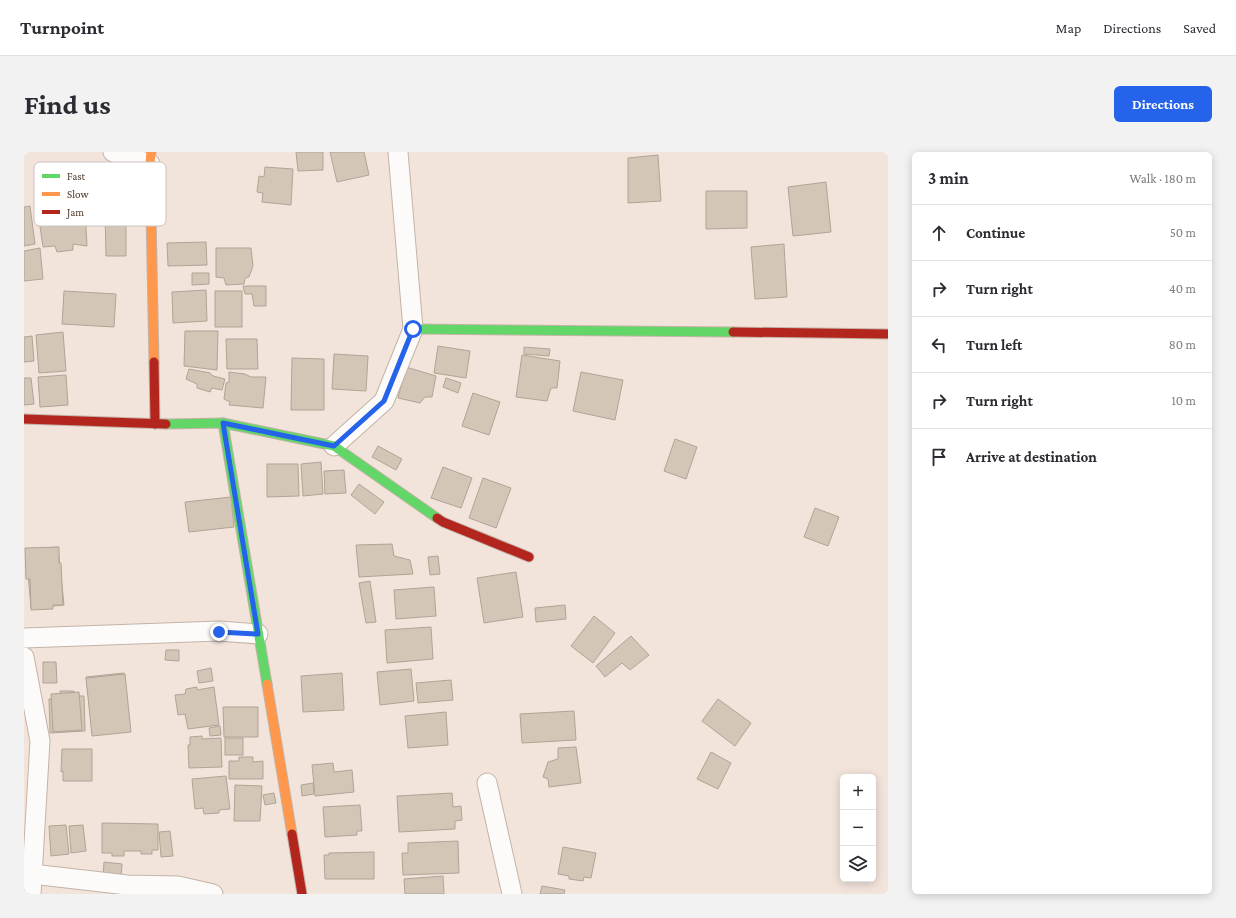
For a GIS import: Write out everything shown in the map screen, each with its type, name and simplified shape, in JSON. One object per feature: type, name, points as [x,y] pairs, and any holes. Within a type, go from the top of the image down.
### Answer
[{"type":"street","points":[[113,152],[150,158]]},
{"type":"street","points":[[334,446],[384,401],[413,329],[398,152]]},
{"type":"street","points":[[151,226],[154,424]]},
{"type":"street","points":[[413,329],[888,334]]},
{"type":"street","points":[[24,419],[154,424],[223,423],[334,446],[443,522],[529,557]]},
{"type":"street","points":[[223,423],[302,894]]},
{"type":"street","points":[[24,638],[219,632],[258,634]]},
{"type":"street","points":[[24,656],[40,741],[31,894]]},
{"type":"street","points":[[488,783],[512,894]]},
{"type":"street","points":[[32,874],[127,885],[178,886],[213,894]]},
{"type":"building","points":[[296,152],[323,152],[323,170],[298,171]]},
{"type":"building","points":[[330,152],[364,152],[369,175],[337,182]]},
{"type":"building","points":[[658,155],[661,201],[628,203],[628,158]]},
{"type":"building","points":[[265,167],[293,169],[291,205],[262,202],[263,193],[257,192],[259,176],[264,177]]},
{"type":"building","points":[[826,182],[831,232],[793,236],[788,187]]},
{"type":"building","points":[[706,191],[747,191],[747,228],[706,229]]},
{"type":"building","points":[[30,206],[35,244],[24,246],[24,207]]},
{"type":"building","points":[[40,226],[86,226],[87,246],[73,244],[73,250],[57,252],[55,246],[43,247]]},
{"type":"building","points":[[105,226],[126,226],[126,256],[106,256]]},
{"type":"building","points":[[206,242],[207,265],[168,266],[167,243]]},
{"type":"building","points":[[784,244],[787,297],[755,299],[751,247]]},
{"type":"building","points":[[40,248],[43,279],[24,281],[24,251]]},
{"type":"building","points":[[216,248],[251,248],[253,266],[249,277],[245,278],[244,284],[226,285],[224,278],[216,277]]},
{"type":"building","points":[[192,273],[209,273],[209,284],[192,285]]},
{"type":"building","points":[[243,286],[266,286],[266,306],[254,306],[252,294],[245,294]]},
{"type":"building","points":[[206,290],[207,321],[173,323],[172,292]]},
{"type":"building","points":[[64,291],[116,294],[114,327],[62,324]]},
{"type":"building","points":[[215,291],[242,291],[242,327],[215,327]]},
{"type":"building","points":[[185,331],[218,331],[217,370],[184,366]]},
{"type":"building","points":[[63,332],[66,371],[39,373],[36,335]]},
{"type":"building","points":[[32,336],[34,361],[24,362],[24,337]]},
{"type":"building","points":[[226,339],[257,339],[258,369],[227,369]]},
{"type":"building","points":[[438,346],[470,351],[466,378],[434,373]]},
{"type":"building","points":[[524,347],[550,349],[549,356],[524,354]]},
{"type":"building","points":[[334,354],[368,356],[366,391],[332,389]]},
{"type":"building","points":[[522,355],[560,361],[557,388],[551,388],[547,401],[516,397]]},
{"type":"building","points":[[292,358],[324,359],[324,410],[291,410]]},
{"type":"building","points":[[406,367],[436,376],[432,397],[425,397],[420,403],[398,398]]},
{"type":"building","points":[[189,369],[210,373],[213,376],[225,379],[222,390],[212,388],[210,392],[197,388],[197,384],[186,379]]},
{"type":"building","points":[[229,372],[245,374],[251,377],[266,377],[263,408],[229,405],[230,402],[224,399],[226,383],[229,382]]},
{"type":"building","points":[[581,372],[623,380],[615,420],[573,411]]},
{"type":"building","points":[[66,375],[68,405],[40,407],[38,377]]},
{"type":"building","points":[[24,378],[31,378],[34,404],[24,405]]},
{"type":"building","points":[[446,378],[461,383],[458,393],[443,387]]},
{"type":"building","points":[[473,393],[500,402],[489,435],[462,426]]},
{"type":"building","points":[[675,439],[697,447],[686,479],[664,471]]},
{"type":"building","points":[[378,446],[402,459],[396,470],[372,457]]},
{"type":"building","points":[[321,462],[323,494],[303,496],[301,464]]},
{"type":"building","points":[[267,464],[298,464],[299,496],[267,497]]},
{"type":"building","points":[[443,467],[472,478],[461,508],[431,498]]},
{"type":"building","points":[[344,470],[346,493],[325,494],[324,471]]},
{"type":"building","points":[[483,478],[511,488],[496,528],[469,518]]},
{"type":"building","points":[[359,484],[384,502],[375,514],[351,495]]},
{"type":"building","points":[[231,497],[234,527],[189,532],[185,502]]},
{"type":"building","points":[[815,508],[839,517],[828,546],[804,537]]},
{"type":"building","points":[[392,544],[394,556],[410,560],[413,574],[359,577],[356,545]]},
{"type":"building","points":[[58,547],[64,605],[31,608],[26,550]]},
{"type":"building","points":[[59,547],[63,605],[53,605],[53,609],[31,610],[30,579],[26,579],[25,548]]},
{"type":"building","points":[[438,556],[440,574],[430,575],[428,557]]},
{"type":"building","points":[[516,572],[523,617],[484,623],[477,578]]},
{"type":"building","points":[[370,581],[376,622],[366,623],[359,583]]},
{"type":"building","points":[[434,587],[436,616],[396,619],[394,590]]},
{"type":"building","points":[[565,605],[566,619],[536,622],[535,608]]},
{"type":"building","points":[[594,616],[615,633],[593,663],[571,646]]},
{"type":"building","points":[[431,627],[433,659],[387,663],[385,630]]},
{"type":"building","points":[[631,636],[649,655],[630,670],[622,663],[605,677],[596,666]]},
{"type":"building","points":[[166,650],[179,650],[179,661],[165,660]]},
{"type":"building","points":[[43,662],[56,662],[57,683],[43,683]]},
{"type":"building","points":[[211,668],[213,681],[199,683],[197,671]]},
{"type":"building","points":[[411,669],[414,701],[380,705],[377,672]]},
{"type":"building","points":[[124,673],[130,729],[93,734],[86,677]]},
{"type":"building","points":[[342,673],[344,710],[303,712],[301,676]]},
{"type":"building","points":[[125,674],[131,732],[92,736],[86,678]]},
{"type":"building","points":[[451,680],[453,700],[418,703],[416,683]]},
{"type":"building","points":[[197,687],[197,690],[214,687],[219,725],[188,729],[185,714],[178,715],[175,695],[185,694],[186,689]]},
{"type":"building","points":[[60,691],[74,691],[74,696],[84,696],[85,731],[50,733],[49,699],[61,698]]},
{"type":"building","points":[[79,692],[82,730],[53,732],[51,694]]},
{"type":"building","points":[[718,699],[751,723],[735,746],[702,721]]},
{"type":"building","points":[[223,707],[258,707],[258,737],[224,737]]},
{"type":"building","points":[[574,711],[576,740],[522,743],[520,714]]},
{"type":"building","points":[[446,712],[448,745],[408,748],[405,716]]},
{"type":"building","points":[[220,726],[221,735],[210,736],[209,728]]},
{"type":"building","points":[[202,736],[202,739],[221,738],[222,767],[189,768],[188,745],[190,745],[190,737]]},
{"type":"building","points":[[225,738],[243,738],[243,755],[225,755]]},
{"type":"building","points":[[576,747],[581,783],[549,787],[548,779],[543,777],[548,762],[558,759],[558,748]]},
{"type":"building","points":[[62,749],[92,749],[92,781],[63,781],[63,771],[61,772]]},
{"type":"building","points":[[711,752],[731,763],[718,789],[697,779]]},
{"type":"building","points":[[239,757],[253,757],[253,762],[263,761],[263,779],[229,779],[229,761],[239,761]]},
{"type":"building","points":[[333,763],[334,772],[352,770],[354,792],[315,796],[312,765]]},
{"type":"building","points":[[226,776],[230,809],[219,810],[219,813],[204,814],[203,808],[195,809],[192,779]]},
{"type":"building","points":[[313,783],[314,794],[302,796],[301,785]]},
{"type":"building","points":[[235,785],[262,786],[260,821],[234,821]]},
{"type":"building","points":[[274,793],[276,803],[265,805],[263,795]]},
{"type":"building","points":[[452,793],[453,807],[461,806],[462,820],[455,821],[455,829],[399,832],[397,796]]},
{"type":"building","points":[[360,805],[362,831],[357,831],[357,835],[325,837],[323,807]]},
{"type":"building","points":[[102,823],[158,824],[158,850],[152,850],[152,854],[141,854],[141,851],[124,851],[124,856],[112,856],[112,853],[102,853]]},
{"type":"building","points":[[66,825],[69,854],[51,856],[49,826]]},
{"type":"building","points":[[83,825],[86,851],[71,853],[69,826]]},
{"type":"building","points":[[170,831],[173,856],[161,857],[159,832]]},
{"type":"building","points":[[458,841],[459,873],[403,875],[402,853],[408,853],[408,843]]},
{"type":"building","points":[[563,847],[596,853],[591,878],[584,877],[583,881],[569,879],[569,876],[558,874]]},
{"type":"building","points":[[374,852],[374,879],[325,879],[324,855],[329,855],[329,853]]},
{"type":"building","points":[[104,862],[122,864],[121,879],[103,877]]},
{"type":"building","points":[[443,876],[444,894],[405,894],[404,879]]},
{"type":"building","points":[[542,886],[565,890],[564,894],[540,894]]},
{"type":"traffic: fast","points":[[413,329],[733,332]]},
{"type":"traffic: fast","points":[[166,424],[223,423],[334,446],[437,518]]},
{"type":"traffic: fast","points":[[223,423],[267,684]]},
{"type":"traffic: slow","points":[[150,162],[151,152]]},
{"type":"traffic: slow","points":[[151,226],[154,362]]},
{"type":"traffic: slow","points":[[267,684],[292,834]]},
{"type":"traffic: jam","points":[[733,332],[888,334]]},
{"type":"traffic: jam","points":[[154,362],[155,424]]},
{"type":"traffic: jam","points":[[24,419],[166,424]]},
{"type":"traffic: jam","points":[[437,518],[443,522],[529,557]]},
{"type":"traffic: jam","points":[[292,834],[302,894]]},
{"type":"route","points":[[219,632],[258,634],[223,423],[334,446],[384,401],[413,329]]}]
